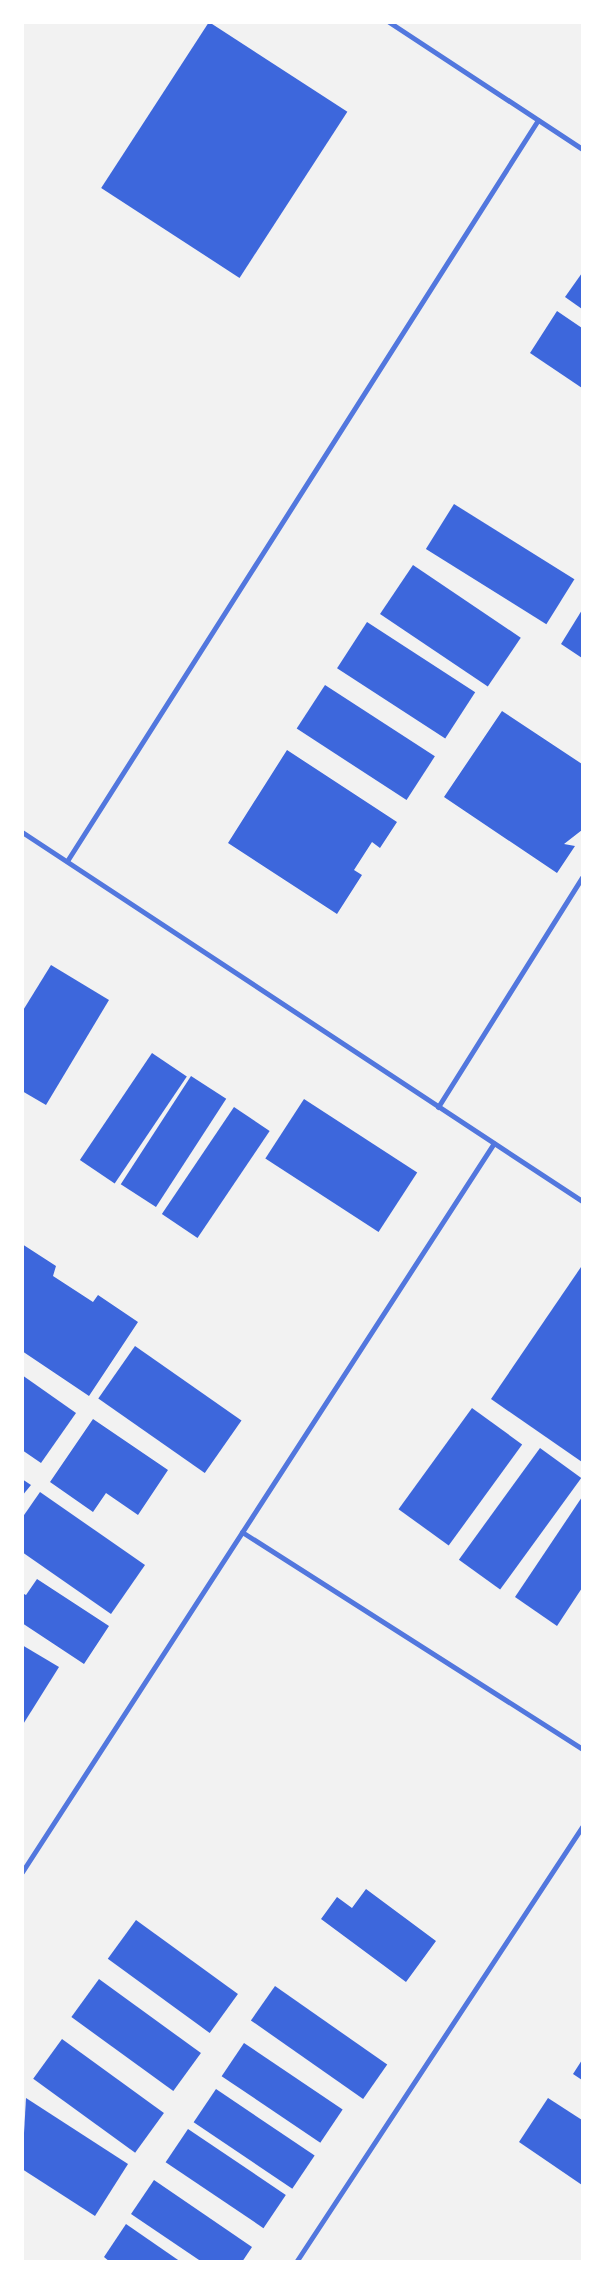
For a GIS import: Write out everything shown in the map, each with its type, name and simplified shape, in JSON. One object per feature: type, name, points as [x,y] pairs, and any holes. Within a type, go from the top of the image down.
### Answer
[{"type":"street","points":[[389,22],[582,149]]},
{"type":"street","points":[[67,861],[538,120]]},
{"type":"street","points":[[22,832],[582,1201]]},
{"type":"street","points":[[438,1107],[582,877]]},
{"type":"street","points":[[22,1872],[494,1143]]},
{"type":"street","points":[[242,1532],[582,1749]]},
{"type":"street","points":[[296,2262],[582,1827]]},
{"type":"building","points":[[209,22],[347,112],[240,278],[101,188]]},
{"type":"building","points":[[582,273],[582,309],[565,297]]},
{"type":"building","points":[[557,311],[582,328],[582,388],[530,353]]},
{"type":"building","points":[[454,504],[574,579],[546,624],[426,549]]},
{"type":"building","points":[[413,565],[521,638],[488,687],[380,614]]},
{"type":"building","points":[[582,610],[582,658],[561,644]]},
{"type":"building","points":[[367,622],[475,692],[445,738],[337,668]]},
{"type":"building","points":[[325,685],[435,756],[407,800],[297,729]]},
{"type":"building","points":[[502,711],[582,764],[582,830],[564,844],[575,846],[557,873],[444,797]]},
{"type":"building","points":[[287,750],[397,822],[380,848],[372,842],[354,870],[362,875],[337,914],[228,843]]},
{"type":"building","points":[[51,965],[109,1000],[46,1105],[22,1091],[22,1012]]},
{"type":"building","points":[[152,1053],[187,1076],[115,1183],[80,1160]]},
{"type":"building","points":[[191,1076],[226,1099],[156,1207],[121,1184]]},
{"type":"building","points":[[304,1099],[417,1173],[379,1232],[265,1159]]},
{"type":"building","points":[[234,1107],[270,1131],[198,1238],[162,1214]]},
{"type":"building","points":[[22,1244],[56,1266],[53,1276],[93,1302],[98,1295],[138,1322],[89,1396],[22,1351]]},
{"type":"building","points":[[582,1268],[582,1462],[491,1399]]},
{"type":"building","points":[[135,1346],[241,1421],[205,1473],[98,1398]]},
{"type":"building","points":[[22,1375],[76,1413],[41,1463],[22,1450]]},
{"type":"building","points":[[472,1408],[522,1444],[449,1546],[399,1509]]},
{"type":"building","points":[[93,1419],[168,1470],[138,1515],[106,1493],[93,1512],[50,1482]]},
{"type":"building","points":[[540,1448],[581,1478],[500,1590],[459,1560]]},
{"type":"building","points":[[22,1479],[31,1485],[22,1496]]},
{"type":"building","points":[[40,1492],[145,1565],[111,1614],[22,1552],[22,1518]]},
{"type":"building","points":[[582,1497],[582,1588],[557,1626],[515,1597]]},
{"type":"building","points":[[37,1579],[109,1626],[84,1664],[22,1623],[22,1593],[26,1595]]},
{"type":"building","points":[[22,1645],[59,1667],[22,1726]]},
{"type":"building","points":[[366,1889],[436,1941],[406,1982],[321,1919],[337,1897],[352,1908]]},
{"type":"building","points":[[136,1920],[238,1994],[210,2033],[108,1959]]},
{"type":"building","points":[[99,1979],[201,2053],[173,2091],[71,2017]]},
{"type":"building","points":[[275,1986],[387,2065],[363,2099],[251,2020]]},
{"type":"building","points":[[62,2039],[164,2113],[135,2153],[33,2079]]},
{"type":"building","points":[[244,2043],[343,2110],[320,2143],[222,2076]]},
{"type":"building","points":[[582,2060],[582,2080],[573,2074]]},
{"type":"building","points":[[216,2089],[315,2156],[292,2189],[194,2122]]},
{"type":"building","points":[[26,2098],[128,2164],[95,2216],[22,2169]]},
{"type":"building","points":[[548,2098],[582,2120],[582,2185],[519,2142]]},
{"type":"building","points":[[188,2129],[286,2195],[263,2228],[166,2162]]},
{"type":"building","points":[[154,2180],[252,2247],[242,2262],[202,2262],[131,2214]]},
{"type":"building","points":[[126,2224],[181,2262],[110,2262],[104,2257]]}]
